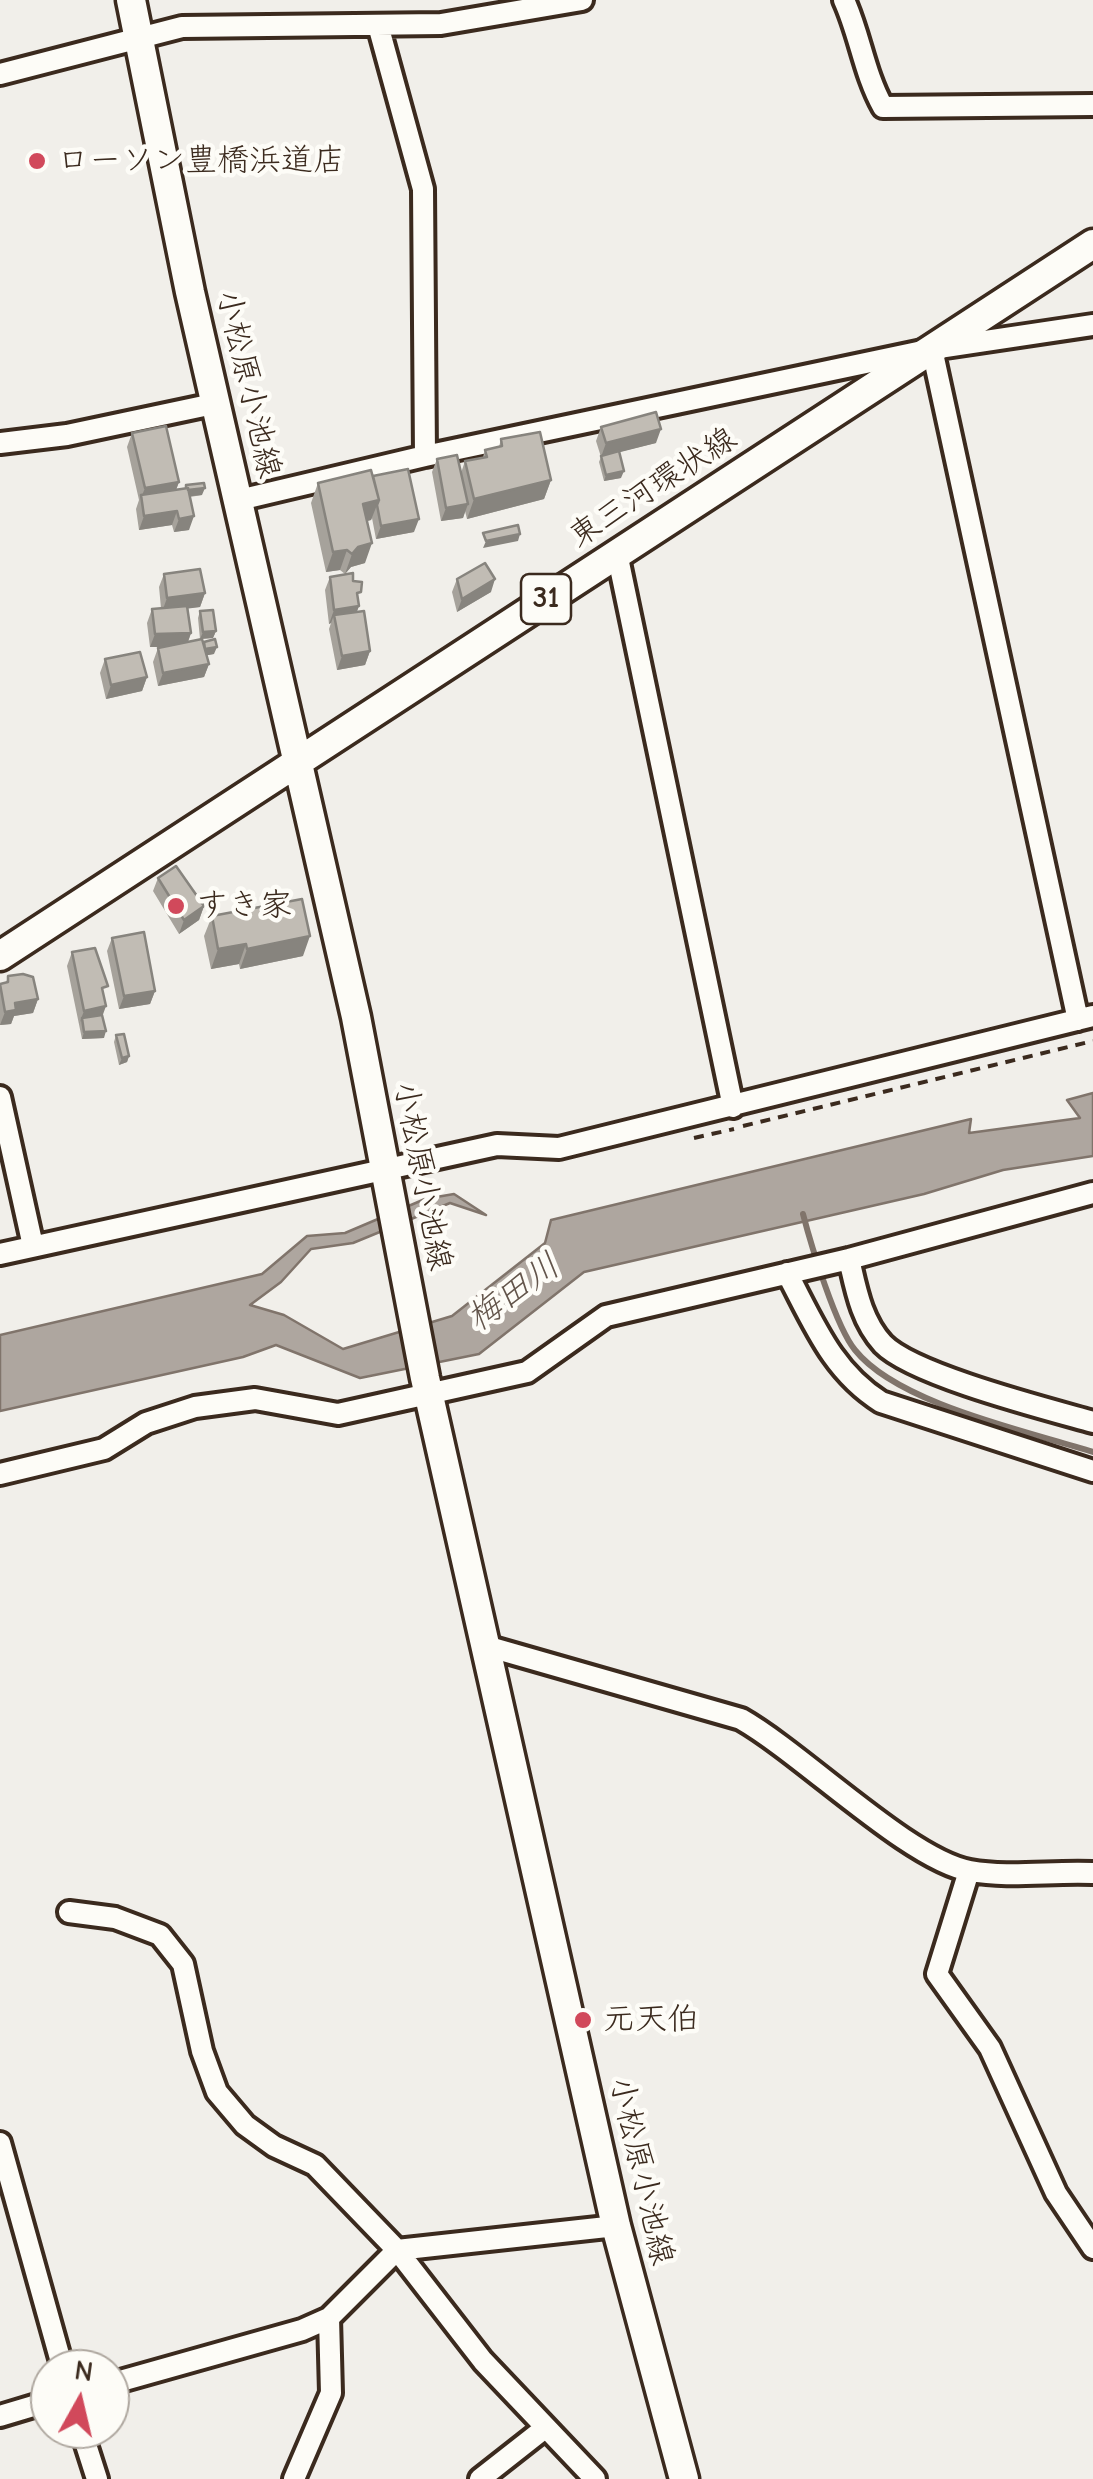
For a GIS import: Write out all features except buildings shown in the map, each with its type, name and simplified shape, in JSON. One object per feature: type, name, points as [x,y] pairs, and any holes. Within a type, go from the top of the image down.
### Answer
[{"type":"main road","name":"小松原小池線","points":[[131,0],[356,1017],[427,1386],[616,2226],[684,2479]]},
{"type":"main road","name":"東三河環状線","points":[[0,956],[1093,244]]},
{"type":"street","points":[[0,74],[182,27],[378,26],[468,20],[582,0]]},
{"type":"street","points":[[844,0],[862,46],[868,80],[882,106],[1093,105]]},
{"type":"street","points":[[378,26],[423,188],[425,456]]},
{"type":"street","points":[[239,500],[425,456],[932,349],[1093,325]]},
{"type":"street","points":[[0,1254],[387,1181],[497,1145],[559,1148],[1086,1018],[932,349]]},
{"type":"street","points":[[0,443],[68,435],[218,404]]},
{"type":"street","points":[[617,553],[733,1107]]},
{"type":"street","points":[[0,1097],[33,1246]]},
{"type":"street","points":[[0,1474],[104,1449],[146,1423],[195,1407],[255,1399],[338,1414],[427,1386],[528,1372],[606,1316],[831,1263],[1093,1193]]},
{"type":"street","points":[[831,1263],[885,1346],[918,1364],[1093,1422]]},
{"type":"street","points":[[787,1274],[835,1364],[852,1383],[881,1402],[1093,1471]]},
{"type":"street","points":[[486,1646],[741,1719],[779,1740],[922,1852],[969,1871],[1093,1873]]},
{"type":"street","points":[[969,1871],[937,1974],[990,2048],[1056,2193],[1093,2248]]},
{"type":"street","points":[[69,1912],[115,1918],[160,1935],[183,1964],[202,2051],[216,2092],[245,2125],[274,2146],[315,2165],[398,2250],[483,2361],[596,2479]]},
{"type":"street","points":[[0,2143],[58,2349]]},
{"type":"street","points":[[130,2378],[302,2330],[329,2318],[398,2250],[616,2226]]},
{"type":"street","points":[[294,2479],[331,2393],[329,2318]]},
{"type":"street","points":[[0,2416],[30,2407]]},
{"type":"street","points":[[480,2479],[545,2428]]},
{"type":"street","points":[[87,2449],[97,2479]]},
{"type":"water","name":"梅田川","points":[[1093,1093],[1093,1156],[1003,1170],[924,1194],[584,1272],[479,1354],[360,1378],[276,1345],[243,1357],[0,1411],[0,1335],[262,1274],[307,1236],[345,1233],[425,1199],[454,1194],[486,1215],[450,1203],[353,1243],[311,1249],[281,1282],[250,1305],[284,1315],[343,1349],[452,1316],[545,1243],[551,1220],[971,1119],[969,1133],[1080,1118],[1067,1100]]},
{"type":"waterway","points":[[803,1214],[840,1323],[855,1350],[875,1369],[901,1386],[965,1413],[1093,1452]]},
{"type":"place","name":"ローソン豊橋浜道店","points":[[37,161]]},
{"type":"place","name":"すき家","points":[[176,906]]},
{"type":"place","name":"元天伯","points":[[583,2020]]}]
